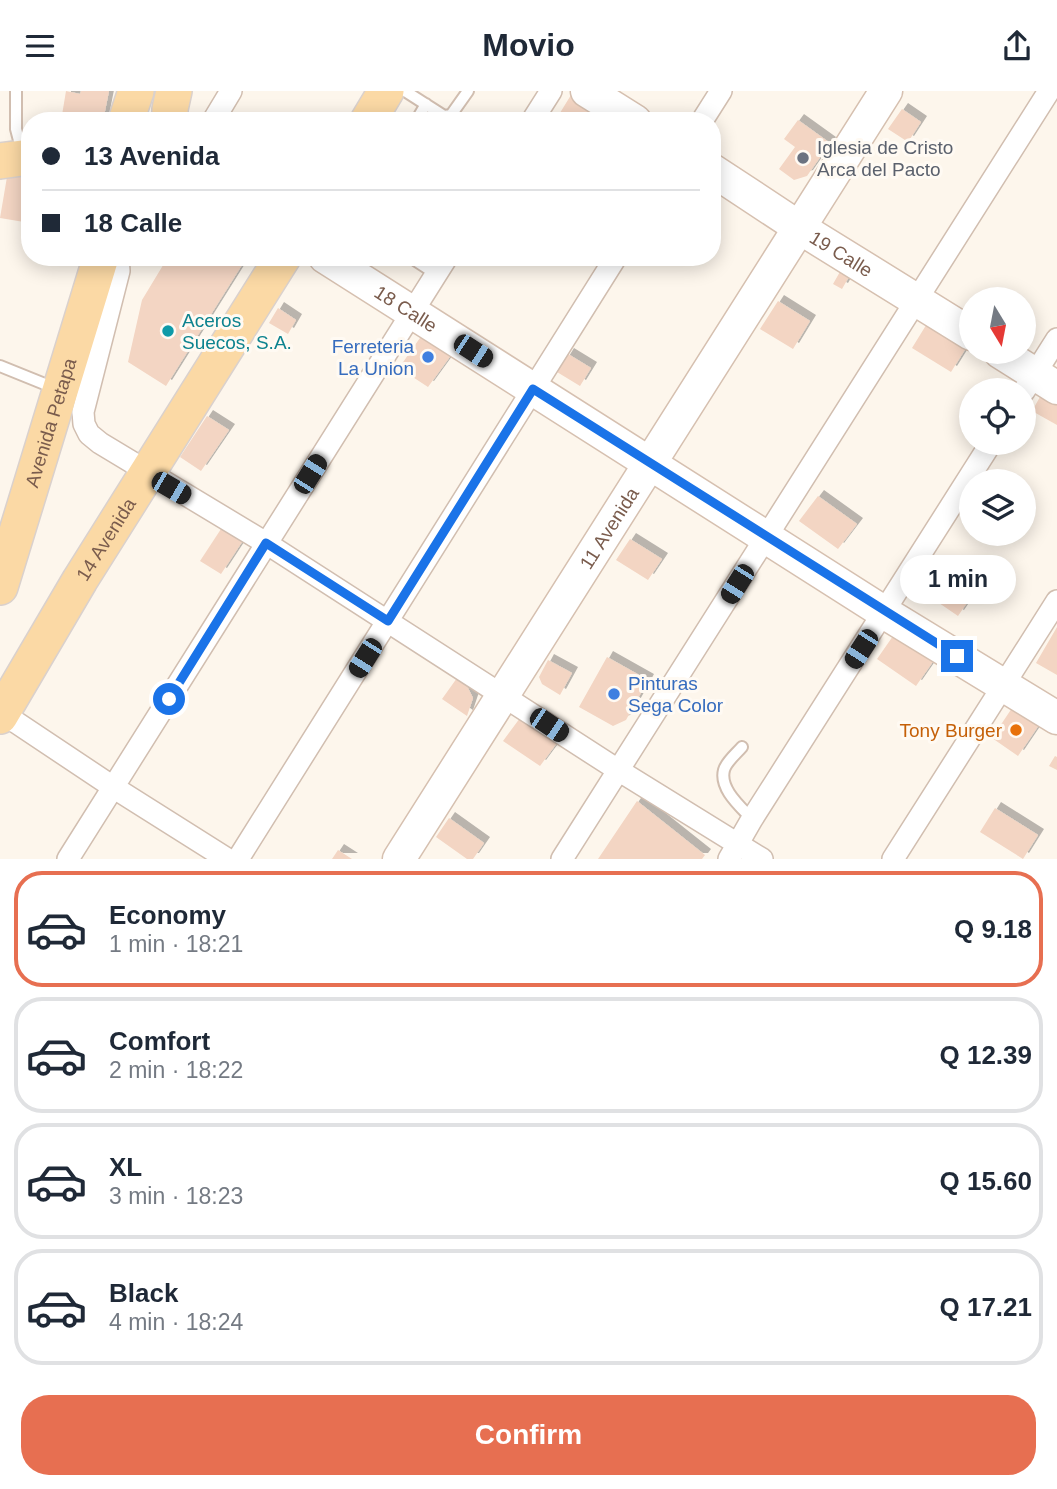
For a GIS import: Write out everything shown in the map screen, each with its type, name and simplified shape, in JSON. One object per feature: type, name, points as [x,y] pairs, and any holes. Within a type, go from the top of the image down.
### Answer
[{"type":"main road","points":[[129,112],[135,91]]},
{"type":"main road","points":[[146,112],[152,91]]},
{"type":"main road","points":[[170,112],[174,91]]},
{"type":"main road","points":[[373,112],[386,91]]},
{"type":"main road","name":"Avenida Petapa","points":[[0,587],[71,401],[99,266]]},
{"type":"main road","name":"14 Avenida","points":[[1,715],[80,580],[276,266]]},
{"type":"street","points":[[218,112],[231,91]]},
{"type":"street","points":[[538,112],[551,91]]},
{"type":"street","points":[[587,91],[621,112]]},
{"type":"street","points":[[707,112],[720,91]]},
{"type":"street","name":"11 Avenida","points":[[399,859],[886,91]]},
{"type":"street","points":[[562,859],[1049,91]]},
{"type":"street","name":"19 Calle","points":[[721,176],[959,326]]},
{"type":"street","name":"Avenida Petapa","points":[[71,401],[119,266]]},
{"type":"street","name":"18 Calle","points":[[345,266],[356,271],[412,312],[885,613],[1057,718]]},
{"type":"street","points":[[68,859],[441,266]]},
{"type":"street","points":[[238,859],[610,266]]},
{"type":"street","points":[[1015,364],[1039,384],[1057,339]]},
{"type":"street","points":[[71,401],[89,434],[100,443],[147,474],[266,543],[504,695],[618,770],[734,852],[762,859]]},
{"type":"street","points":[[734,852],[752,819],[984,455]]},
{"type":"street","points":[[893,859],[1057,601]]},
{"type":"street","points":[[1,715],[227,859]]},
{"type":"lane","points":[[16,91],[17,161]]},
{"type":"lane","points":[[405,91],[439,112]]},
{"type":"lane","points":[[453,112],[468,91]]},
{"type":"lane","points":[[421,112],[426,104]]},
{"type":"lane","points":[[0,366],[71,401]]},
{"type":"lane","points":[[742,747],[724,768],[723,781],[733,798],[752,819]]},
{"type":"building","points":[[66,91],[80,94],[81,91],[109,91],[105,112],[62,112]]},
{"type":"building","points":[[571,95],[596,112],[561,112]]},
{"type":"building","points":[[902,109],[921,122],[908,142],[888,129]]},
{"type":"building","name":"Iglesia de Cristo Arca del Pacto","points":[[798,120],[830,143],[807,176],[794,180],[779,169],[795,147],[784,139]]},
{"type":"building","points":[[8,171],[21,173],[21,222],[0,218]]},
{"type":"building","points":[[845,263],[854,268],[842,289],[833,284]]},
{"type":"building","name":"Aceros Suecos, S.A.","points":[[163,266],[241,266],[166,386],[128,362],[142,300]]},
{"type":"building","points":[[778,301],[810,321],[793,349],[760,329]]},
{"type":"building","points":[[278,308],[296,320],[288,334],[269,323]]},
{"type":"building","points":[[928,322],[959,335],[959,359],[951,372],[912,348]]},
{"type":"building","name":"Ferreteria La Union","points":[[422,335],[457,347],[428,387],[399,368]]},
{"type":"building","points":[[568,354],[591,368],[580,386],[557,372]]},
{"type":"building","points":[[1057,393],[1057,425],[1036,413],[1036,404],[1040,397]]},
{"type":"building","points":[[207,416],[229,430],[201,471],[180,457]]},
{"type":"building","points":[[818,496],[857,524],[838,549],[799,521]]},
{"type":"building","points":[[221,529],[242,542],[221,574],[200,561]]},
{"type":"building","points":[[630,539],[662,559],[648,580],[616,560]]},
{"type":"building","points":[[941,568],[975,591],[958,616],[923,592]]},
{"type":"building","points":[[900,626],[939,653],[916,686],[877,659]]},
{"type":"building","points":[[1057,627],[1057,675],[1036,663]]},
{"type":"building","name":"Pinturas Sega Color","points":[[607,657],[648,680],[626,720],[613,726],[579,707]]},
{"type":"building","points":[[548,660],[572,673],[560,695],[542,684],[539,677]]},
{"type":"building","points":[[457,678],[466,684],[473,698],[467,716],[442,699]]},
{"type":"building","name":"Tony Burger","points":[[1014,705],[1041,722],[1018,756],[992,738]]},
{"type":"building","points":[[520,718],[557,743],[540,766],[503,741]]},
{"type":"building","points":[[1055,756],[1057,757],[1057,770],[1049,766]]},
{"type":"building","points":[[637,801],[705,855],[702,859],[598,859]]},
{"type":"building","points":[[995,808],[1038,835],[1023,859],[980,832]]},
{"type":"building","points":[[449,818],[484,843],[473,859],[467,859],[436,837]]},
{"type":"building","points":[[338,850],[352,859],[332,859]]},
{"type":"place","name":"Iglesia de Cristo Arca del Pacto","points":[[803,158]]},
{"type":"place","name":"Aceros Suecos, S.A.","points":[[168,331]]},
{"type":"place","name":"Ferreteria La Union","points":[[428,357]]},
{"type":"place","name":"Pinturas Sega Color","points":[[614,694]]},
{"type":"place","name":"Tony Burger","points":[[1016,730]]},
{"type":"route","points":[[169,699],[266,543],[388,621],[533,389],[957,656]]}]
